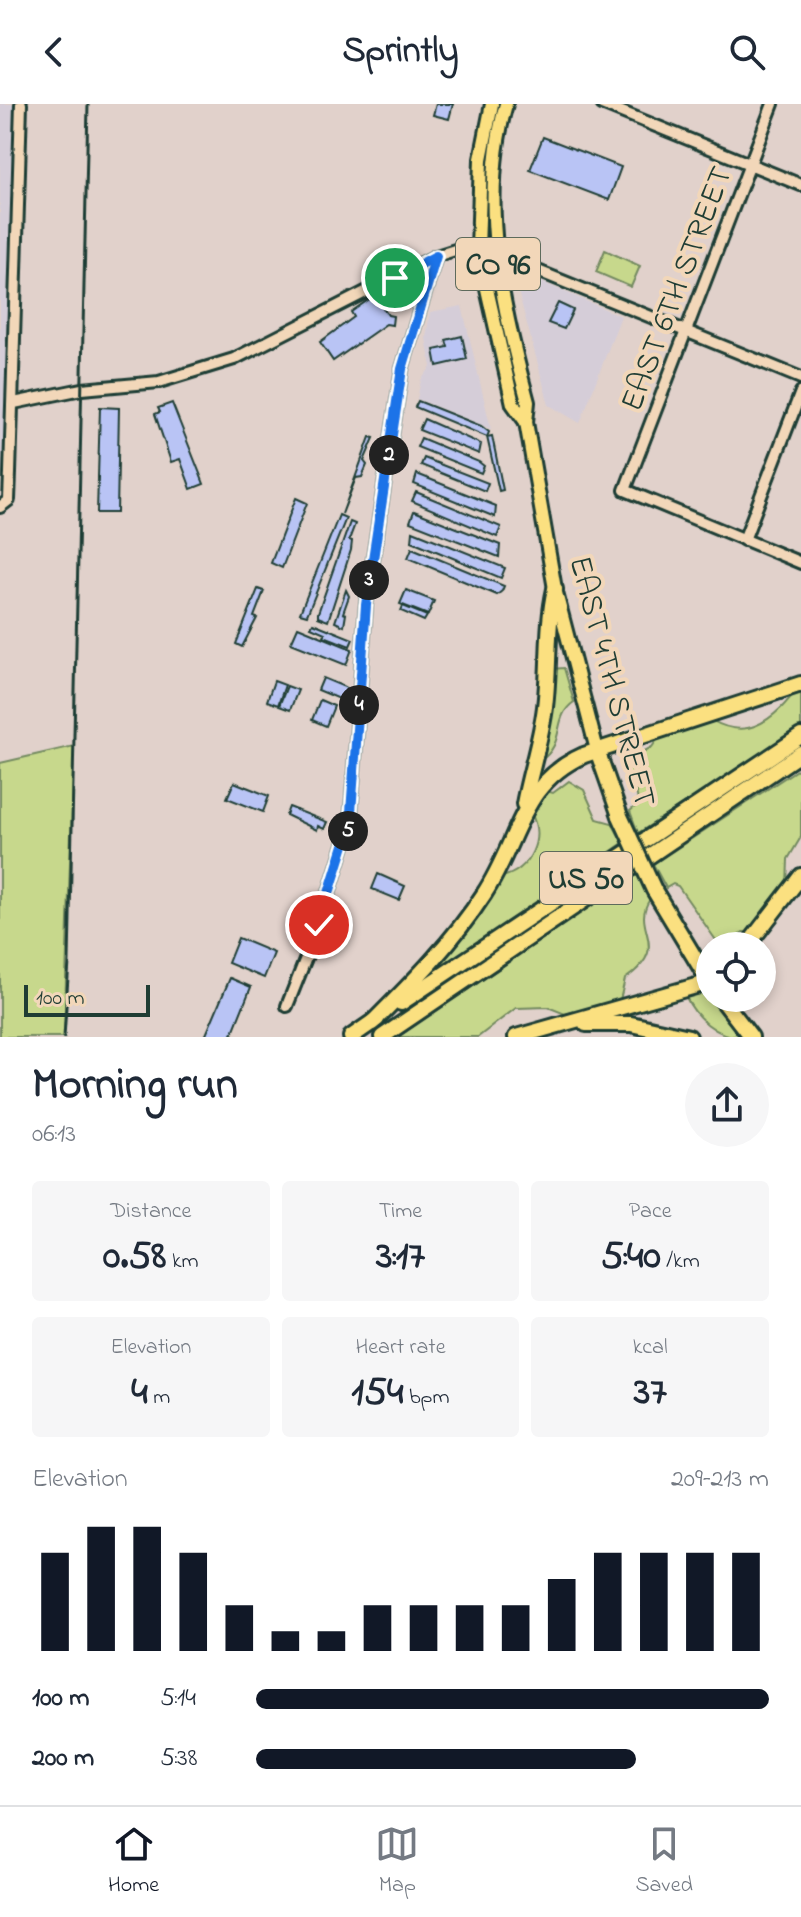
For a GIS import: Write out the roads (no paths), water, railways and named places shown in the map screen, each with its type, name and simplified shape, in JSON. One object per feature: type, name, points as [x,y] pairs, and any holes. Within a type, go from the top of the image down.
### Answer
[{"type":"highway","name":"CO 96","points":[[372,1023],[417,978],[468,917],[501,866],[522,817],[543,724],[549,665],[548,624],[555,589]]},
{"type":"highway","points":[[522,817],[540,784],[554,771],[597,750],[801,684]]},
{"type":"highway","name":"US 50","points":[[351,1037],[801,736]]},
{"type":"highway","name":"EAST 4TH STREET","points":[[597,750],[620,816],[654,890],[696,960]]},
{"type":"highway","name":"US 50","points":[[382,1037],[801,753]]},
{"type":"highway","points":[[758,932],[801,876]]},
{"type":"highway","points":[[516,1037],[696,987]]},
{"type":"highway","points":[[732,1012],[751,1037]]},
{"type":"highway","points":[[554,1026],[631,1024],[689,1037]]},
{"type":"main road","name":"EAST 4TH STREET","points":[[492,104],[481,159],[478,249],[513,404],[526,422]]},
{"type":"main road","name":"EAST 4TH STREET","points":[[506,104],[496,149],[493,187],[496,254],[528,402],[526,422],[555,589],[597,750]]},
{"type":"street","points":[[4,503],[14,403],[21,104]]},
{"type":"street","points":[[602,104],[801,185]]},
{"type":"street","name":"EAST 6TH STREET","points":[[744,540],[625,490],[773,104]]},
{"type":"street","points":[[14,403],[82,389],[159,382],[234,359],[436,256],[458,249],[478,249],[496,254],[801,378]]},
{"type":"street","points":[[287,1006],[319,925],[350,826],[370,573],[402,369],[436,256]]},
{"type":"street","points":[[801,392],[744,540],[801,563]]},
{"type":"railway","points":[[64,1037],[69,962],[88,104]]}]
